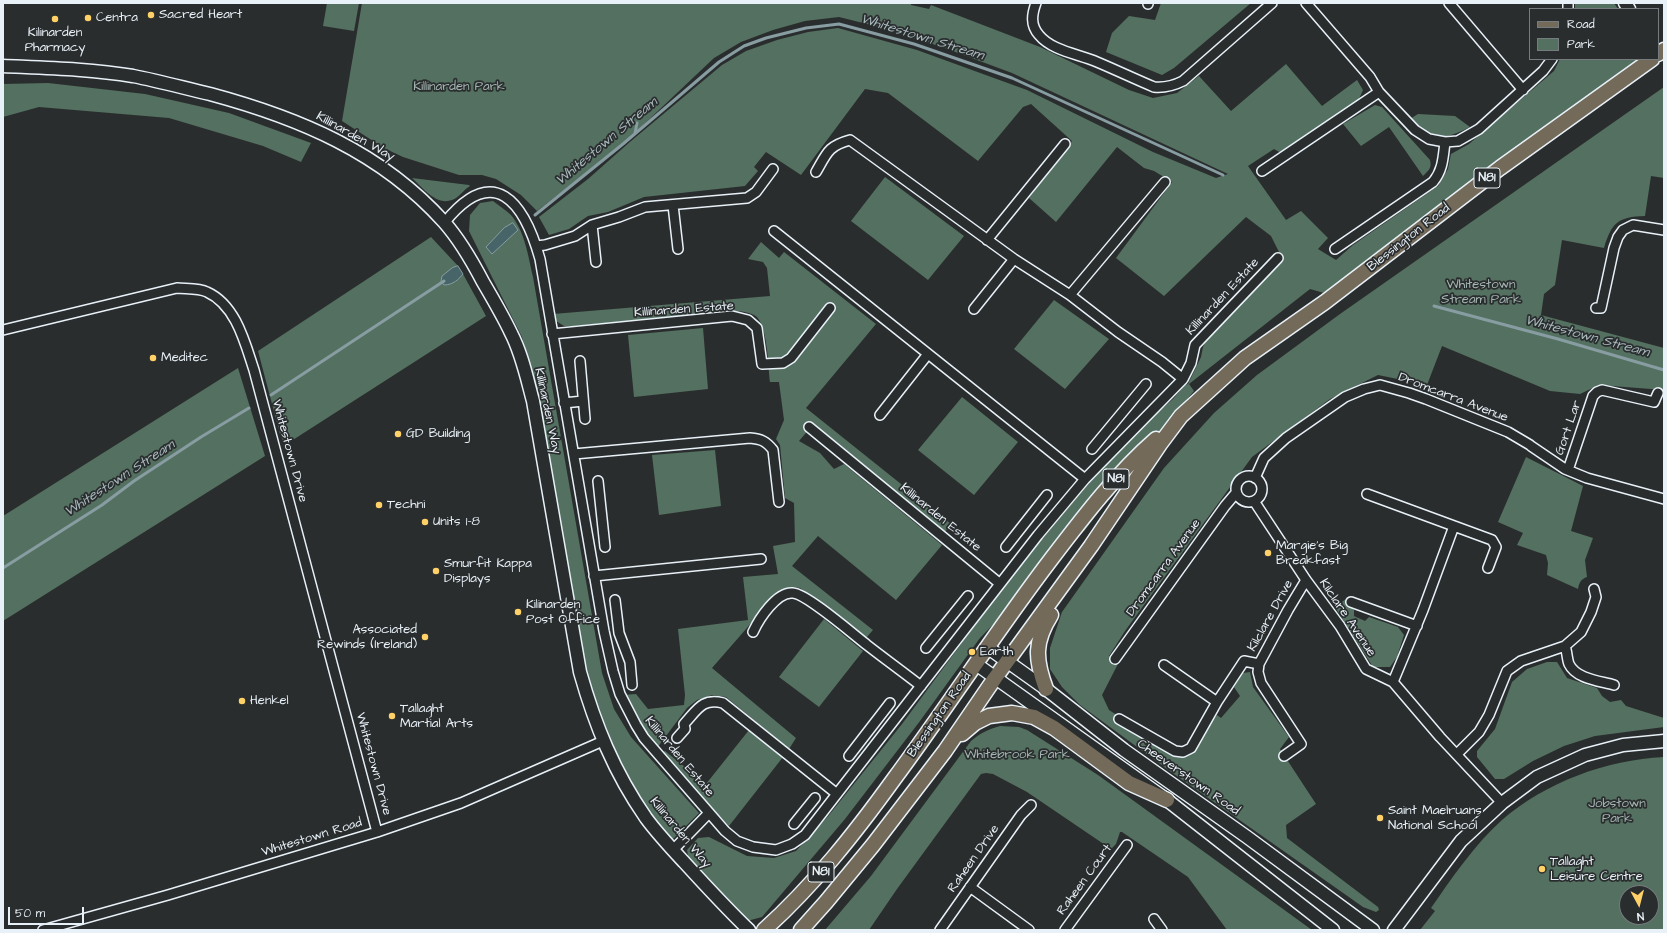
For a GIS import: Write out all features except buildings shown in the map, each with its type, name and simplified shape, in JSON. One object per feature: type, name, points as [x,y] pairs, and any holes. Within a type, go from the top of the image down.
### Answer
[{"type":"main road","name":"Blessington Road","points":[[764,930],[808,887],[859,828],[925,738],[1026,592],[1092,508],[1135,459],[1245,358],[1325,302],[1500,168],[1648,60]]},
{"type":"main road","name":"Blessington Road","points":[[801,930],[873,845],[950,743],[1091,546],[1174,424]]},
{"type":"main road","points":[[1046,689],[1040,669],[1038,652],[1042,630],[1072,582],[1091,546]]},
{"type":"main road","points":[[950,743],[975,723],[989,716],[1012,713],[1034,717],[1054,728],[1129,783],[1167,800]]},
{"type":"street","points":[[1036,3],[1032,23],[1040,37],[1052,45],[1096,61],[1154,87],[1164,88],[1174,86],[1183,80],[1272,3]]},
{"type":"street","points":[[1306,3],[1363,69],[1379,92],[1415,130],[1422,136],[1429,139],[1445,142],[1458,141],[1479,129],[1543,71],[1551,60]]},
{"type":"street","points":[[1449,3],[1523,90]]},
{"type":"street","name":"Killinarden Way","points":[[3,66],[73,70],[133,76],[253,106],[317,130],[380,165],[407,186],[445,222],[463,246],[497,306],[512,334],[524,367],[534,401],[580,672],[591,711],[603,741],[628,789],[647,819],[673,850],[749,930]]},
{"type":"street","points":[[1262,171],[1379,92]]},
{"type":"street","points":[[816,172],[827,153],[837,144],[850,140],[987,240],[1070,295],[1183,379]]},
{"type":"street","points":[[1335,249],[1433,182],[1439,174],[1442,166],[1445,142]]},
{"type":"street","points":[[987,240],[1065,144]]},
{"type":"street","points":[[536,246],[545,245],[575,236],[592,225],[645,207],[747,198],[756,192],[773,169]]},
{"type":"street","points":[[1070,295],[1165,182]]},
{"type":"street","name":"Killinarden Estate","points":[[445,222],[465,200],[474,196],[493,192],[502,194],[512,201],[530,231],[540,259],[594,576],[608,650],[620,694],[644,738],[709,813],[725,831],[737,841],[753,847],[776,850],[792,844],[805,835],[879,741],[999,583],[1085,480],[1125,424],[1146,384]]},
{"type":"street","points":[[673,204],[678,249]]},
{"type":"street","points":[[592,225],[596,262]]},
{"type":"street","points":[[1596,308],[1601,308],[1614,248],[1622,230],[1633,225],[1664,230]]},
{"type":"street","points":[[774,231],[1085,480]]},
{"type":"street","name":"Killinarden Estate","points":[[1092,449],[1183,379],[1191,363],[1195,345],[1278,258]]},
{"type":"street","points":[[974,309],[1014,259]]},
{"type":"street","name":"Whitestown Drive","points":[[3,330],[177,288],[206,291],[220,299],[227,308],[242,334],[254,370],[377,832]]},
{"type":"street","name":"Killinarden Estate","points":[[552,334],[732,316],[748,320],[757,328],[762,364],[783,363],[791,358],[830,308]]},
{"type":"street","points":[[880,415],[928,354]]},
{"type":"street","points":[[580,361],[585,420]]},
{"type":"street","name":"Dromcarra Avenue","points":[[1255,478],[1264,458],[1286,438],[1345,397],[1364,389],[1380,385],[1409,392],[1508,432],[1531,445],[1568,470],[1587,478],[1664,498]]},
{"type":"street","name":"Gort Lar","points":[[1568,470],[1593,396],[1597,392],[1602,390],[1654,402],[1658,393]]},
{"type":"street","points":[[564,403],[583,401]]},
{"type":"street","name":"Killinarden Estate","points":[[809,427],[999,583]]},
{"type":"street","points":[[574,454],[750,438],[762,439],[768,443],[773,450],[779,502]]},
{"type":"street","points":[[1247,476],[1255,478],[1260,484],[1261,492],[1257,498],[1250,502],[1242,500],[1236,493],[1239,480],[1247,476]]},
{"type":"street","points":[[598,481],[605,547]]},
{"type":"street","name":"Dromcarra Avenue","points":[[1115,659],[1224,506],[1236,493]]},
{"type":"street","points":[[1367,494],[1492,540],[1496,547],[1488,568]]},
{"type":"street","points":[[1006,547],[1046,495]]},
{"type":"street","name":"Kilclare Avenue","points":[[1254,500],[1306,580],[1340,626],[1366,669],[1393,682],[1440,737],[1502,803]]},
{"type":"street","points":[[585,524],[602,522]]},
{"type":"street","points":[[1025,523],[1038,535]]},
{"type":"street","points":[[1393,682],[1417,626],[1454,526]]},
{"type":"street","points":[[594,576],[761,559]]},
{"type":"street","name":"Kilclare Drive","points":[[1284,756],[1301,744],[1260,683],[1258,672],[1259,664],[1306,580]]},
{"type":"street","points":[[1457,754],[1479,732],[1507,671],[1521,661],[1565,646],[1581,632],[1592,612],[1596,596],[1594,589]]},
{"type":"street","points":[[753,632],[758,622],[779,597],[792,592],[801,596],[828,614],[921,686]]},
{"type":"street","points":[[926,648],[968,596]]},
{"type":"street","points":[[615,600],[619,633],[630,662],[632,685]]},
{"type":"street","points":[[1351,602],[1417,626]]},
{"type":"street","points":[[943,627],[957,638]]},
{"type":"street","points":[[608,650],[624,646]]},
{"type":"street","points":[[1565,646],[1570,665],[1576,672],[1614,685]]},
{"type":"street","name":"Cheeverstown Road","points":[[987,647],[1046,689],[1124,750],[1247,837],[1373,930]]},
{"type":"street","name":"Kilclare Drive","points":[[1119,719],[1175,751],[1183,752],[1191,748],[1217,702],[1244,661],[1259,664]]},
{"type":"street","points":[[976,664],[1167,800],[1333,930]]},
{"type":"street","points":[[1164,665],[1217,702]]},
{"type":"street","name":"Killinarden Estate","points":[[677,738],[685,728],[684,724],[704,703],[714,701],[724,703],[838,794]]},
{"type":"street","points":[[849,756],[890,703]]},
{"type":"street","points":[[868,732],[879,741]]},
{"type":"street","name":"Whitestown Road","points":[[43,930],[168,895],[377,832],[460,803],[603,741]]},
{"type":"street","points":[[1394,930],[1461,841],[1502,803],[1537,777],[1586,755],[1623,745],[1664,741]]},
{"type":"street","points":[[812,826],[797,820],[815,798]]},
{"type":"street","name":"Raheen Drive","points":[[940,930],[1021,816],[1031,805]]},
{"type":"street","name":"Killinarden Estate","points":[[673,850],[709,813]]},
{"type":"street","name":"Raheen Court","points":[[1065,930],[1127,845]]},
{"type":"street","points":[[970,888],[1029,930]]},
{"type":"street","points":[[1154,919],[1162,930]]},
{"type":"green space","points":[[327,3],[359,3],[354,31],[323,26]]},
{"type":"green space","name":"Killinarden Park","points":[[362,3],[911,3],[911,5],[929,9],[931,5],[1040,47],[1129,90],[1153,98],[1177,93],[1199,76],[1231,111],[1286,64],[1322,106],[1357,80],[1363,90],[1359,99],[1281,153],[1274,149],[1248,166],[1286,220],[1301,211],[1328,238],[1318,249],[1336,260],[1353,245],[1438,186],[1448,169],[1451,154],[1469,144],[1554,71],[1560,60],[1638,60],[1324,293],[1310,289],[1189,384],[1194,391],[1156,436],[1085,530],[980,638],[920,721],[845,819],[762,917],[747,921],[689,860],[687,850],[698,838],[709,837],[747,856],[774,858],[796,851],[829,815],[902,724],[1012,575],[1089,483],[1149,420],[1173,399],[1185,385],[1188,384],[1201,357],[1203,347],[1208,337],[1283,260],[1271,236],[1246,217],[1164,296],[1116,258],[1172,182],[1154,171],[1144,168],[1117,147],[1056,222],[1029,198],[1072,141],[1031,104],[1023,107],[978,161],[888,93],[865,89],[801,175],[766,152],[754,167],[758,171],[745,186],[644,197],[608,212],[588,216],[569,229],[549,235],[539,217],[588,179],[722,65],[746,51],[777,40],[808,32],[838,28],[917,50],[1027,90],[1153,152],[1216,178],[1228,174],[1012,73],[942,47],[875,26],[839,17],[805,21],[773,30],[741,42],[714,58],[623,144],[537,211],[521,195],[496,179],[482,175],[459,175],[403,157],[384,148],[342,121]]},
{"type":"green space","points":[[1161,3],[1251,3],[1174,68],[1162,75],[1106,52],[1112,33],[1129,16],[1155,20]]},
{"type":"green space","points":[[1575,3],[1614,3],[1617,8],[1575,8]]},
{"type":"green space","points":[[48,83],[145,94],[229,113],[311,143],[301,162],[263,146],[169,118],[39,107],[3,117],[3,84]]},
{"type":"green space","name":"Whitestown Stream Park","points":[[1664,87],[1664,178],[1651,176],[1645,216],[1628,218],[1617,223],[1610,232],[1604,248],[1562,240],[1555,285],[1544,294],[1541,315],[1664,348],[1664,390],[1599,385],[1580,394],[1550,391],[1442,346],[1427,385],[1378,375],[1330,399],[1252,457],[1125,631],[1109,656],[1120,660],[1102,695],[1109,710],[1184,758],[1217,715],[1221,718],[1240,696],[1234,687],[1243,673],[1250,672],[1253,687],[1289,737],[1280,749],[1316,804],[1286,825],[1287,838],[1378,907],[1379,910],[1376,912],[1363,907],[1167,769],[1080,705],[1062,687],[1050,669],[1050,648],[1062,612],[1164,468],[1214,413],[1257,375],[1340,314]]},
{"type":"green space","points":[[1375,105],[1382,107],[1430,160],[1430,169],[1423,176],[1389,127],[1361,146],[1343,124]]},
{"type":"green space","points":[[1418,114],[1455,116],[1470,127],[1448,136],[1442,137],[1431,135],[1421,129],[1410,119]]},
{"type":"green space","points":[[885,177],[964,236],[928,280],[851,221]]},
{"type":"green space","points":[[412,178],[470,186],[459,196],[452,200],[446,201],[430,195]]},
{"type":"green space","points":[[493,201],[509,213],[516,222],[523,236],[528,252],[602,673],[614,709],[631,737],[699,813],[672,840],[651,815],[631,783],[606,735],[586,686],[539,399],[522,337],[469,231],[470,215],[480,203]]},
{"type":"green space","points":[[431,237],[458,266],[452,268],[461,275],[463,274],[486,316],[285,445],[280,434],[258,351]]},
{"type":"green space","points":[[761,242],[779,258],[784,252],[876,324],[806,408],[951,524],[944,533],[811,427],[799,441],[820,453],[834,469],[844,464],[942,545],[896,600],[818,536],[792,566],[873,630],[866,638],[800,588],[794,587],[780,590],[712,668],[796,738],[789,749],[726,697],[712,695],[697,700],[687,708],[657,748],[644,731],[623,695],[636,694],[648,709],[684,705],[685,695],[678,629],[748,620],[743,577],[778,574],[773,546],[795,542],[794,503],[785,498],[780,445],[776,439],[784,420],[779,382],[770,382],[767,348],[761,323],[755,315],[749,313],[733,311],[573,326],[564,326],[553,319],[553,314],[770,296],[767,268],[763,262],[748,259]]},
{"type":"green space","points":[[1054,300],[1109,339],[1065,389],[1014,349]]},
{"type":"green space","points":[[703,328],[708,389],[634,397],[628,335]]},
{"type":"green space","points":[[238,368],[265,456],[3,621],[3,516]]},
{"type":"green space","points":[[962,397],[1018,442],[974,495],[918,450]]},
{"type":"green space","points":[[715,450],[721,506],[659,515],[652,455]]},
{"type":"green space","points":[[1526,457],[1583,486],[1571,531],[1593,538],[1585,560],[1587,577],[1583,579],[1578,589],[1547,575],[1548,563],[1546,555],[1517,545],[1523,533],[1498,522]]},
{"type":"green space","points":[[1350,596],[1348,604],[1354,610],[1354,616],[1365,621],[1369,617],[1398,627],[1404,635],[1397,657],[1390,667],[1373,667],[1335,607]]},
{"type":"green space","points":[[824,619],[863,651],[819,707],[779,677]]},
{"type":"green space","points":[[1547,662],[1557,662],[1567,678],[1597,688],[1602,696],[1610,702],[1621,700],[1626,706],[1664,718],[1664,727],[1595,736],[1564,746],[1533,761],[1504,779],[1495,779],[1477,757],[1477,751],[1495,729],[1512,682],[1527,669]]},
{"type":"green space","name":"Whitebrook Park","points":[[1000,726],[1019,727],[1027,730],[1098,775],[1312,930],[1227,930],[1188,877],[1122,832],[1120,832],[1116,844],[1111,849],[1027,792],[993,774],[986,773],[981,774],[869,930],[825,930],[871,876],[971,741],[992,728]]},
{"type":"green space","points":[[749,730],[783,757],[729,826],[661,753],[665,751],[706,784]]},
{"type":"green space","name":"Jobstown Park","points":[[1664,757],[1664,930],[1420,930],[1435,911],[1431,908],[1455,874],[1482,840],[1502,820],[1519,807],[1557,784],[1599,768],[1620,763]]},
{"type":"water","points":[[513,223],[518,230],[492,254],[486,247],[504,228]]},
{"type":"water","points":[[458,266],[463,274],[453,283],[444,285],[441,281],[442,276],[452,268]]},
{"type":"waterway","name":"Whitestown Stream","points":[[535,215],[623,144],[719,62],[744,46],[766,38],[806,28],[839,24],[914,44],[1012,78],[1223,175]]},
{"type":"waterway","name":"Whitestown Stream","points":[[635,133],[637,123]]},
{"type":"waterway","name":"Whitestown Stream","points":[[271,395],[444,281]]},
{"type":"waterway","name":"Whitestown Stream","points":[[1434,306],[1558,339],[1664,370]]},
{"type":"waterway","name":"Whitestown Stream","points":[[3,568],[102,505],[134,481],[201,437],[249,408]]},
{"type":"place","name":"Sacred Heart","points":[[151,15]]},
{"type":"place","name":"Centra","points":[[88,18]]},
{"type":"place","name":"Kilinarden Pharmacy","points":[[55,19]]},
{"type":"place","name":"Meditec","points":[[153,358]]},
{"type":"place","name":"GD Building","points":[[398,434]]},
{"type":"place","name":"Techni","points":[[379,505]]},
{"type":"place","name":"Units 1-8","points":[[425,522]]},
{"type":"place","name":"Margie's Big Breakfast","points":[[1268,553]]},
{"type":"place","name":"Smurfit Kappa Displays","points":[[436,571]]},
{"type":"place","name":"Kilinarden Post Office","points":[[518,612]]},
{"type":"place","name":"Associated Rewinds (Ireland)","points":[[425,637]]},
{"type":"place","name":"Earth","points":[[972,652]]},
{"type":"place","name":"Henkel","points":[[242,701]]},
{"type":"place","name":"Tallaght Martial Arts","points":[[392,716]]},
{"type":"place","name":"Saint Maelruans National School","points":[[1380,818]]},
{"type":"place","name":"Tallaght Leisure Centre","points":[[1542,869]]}]
